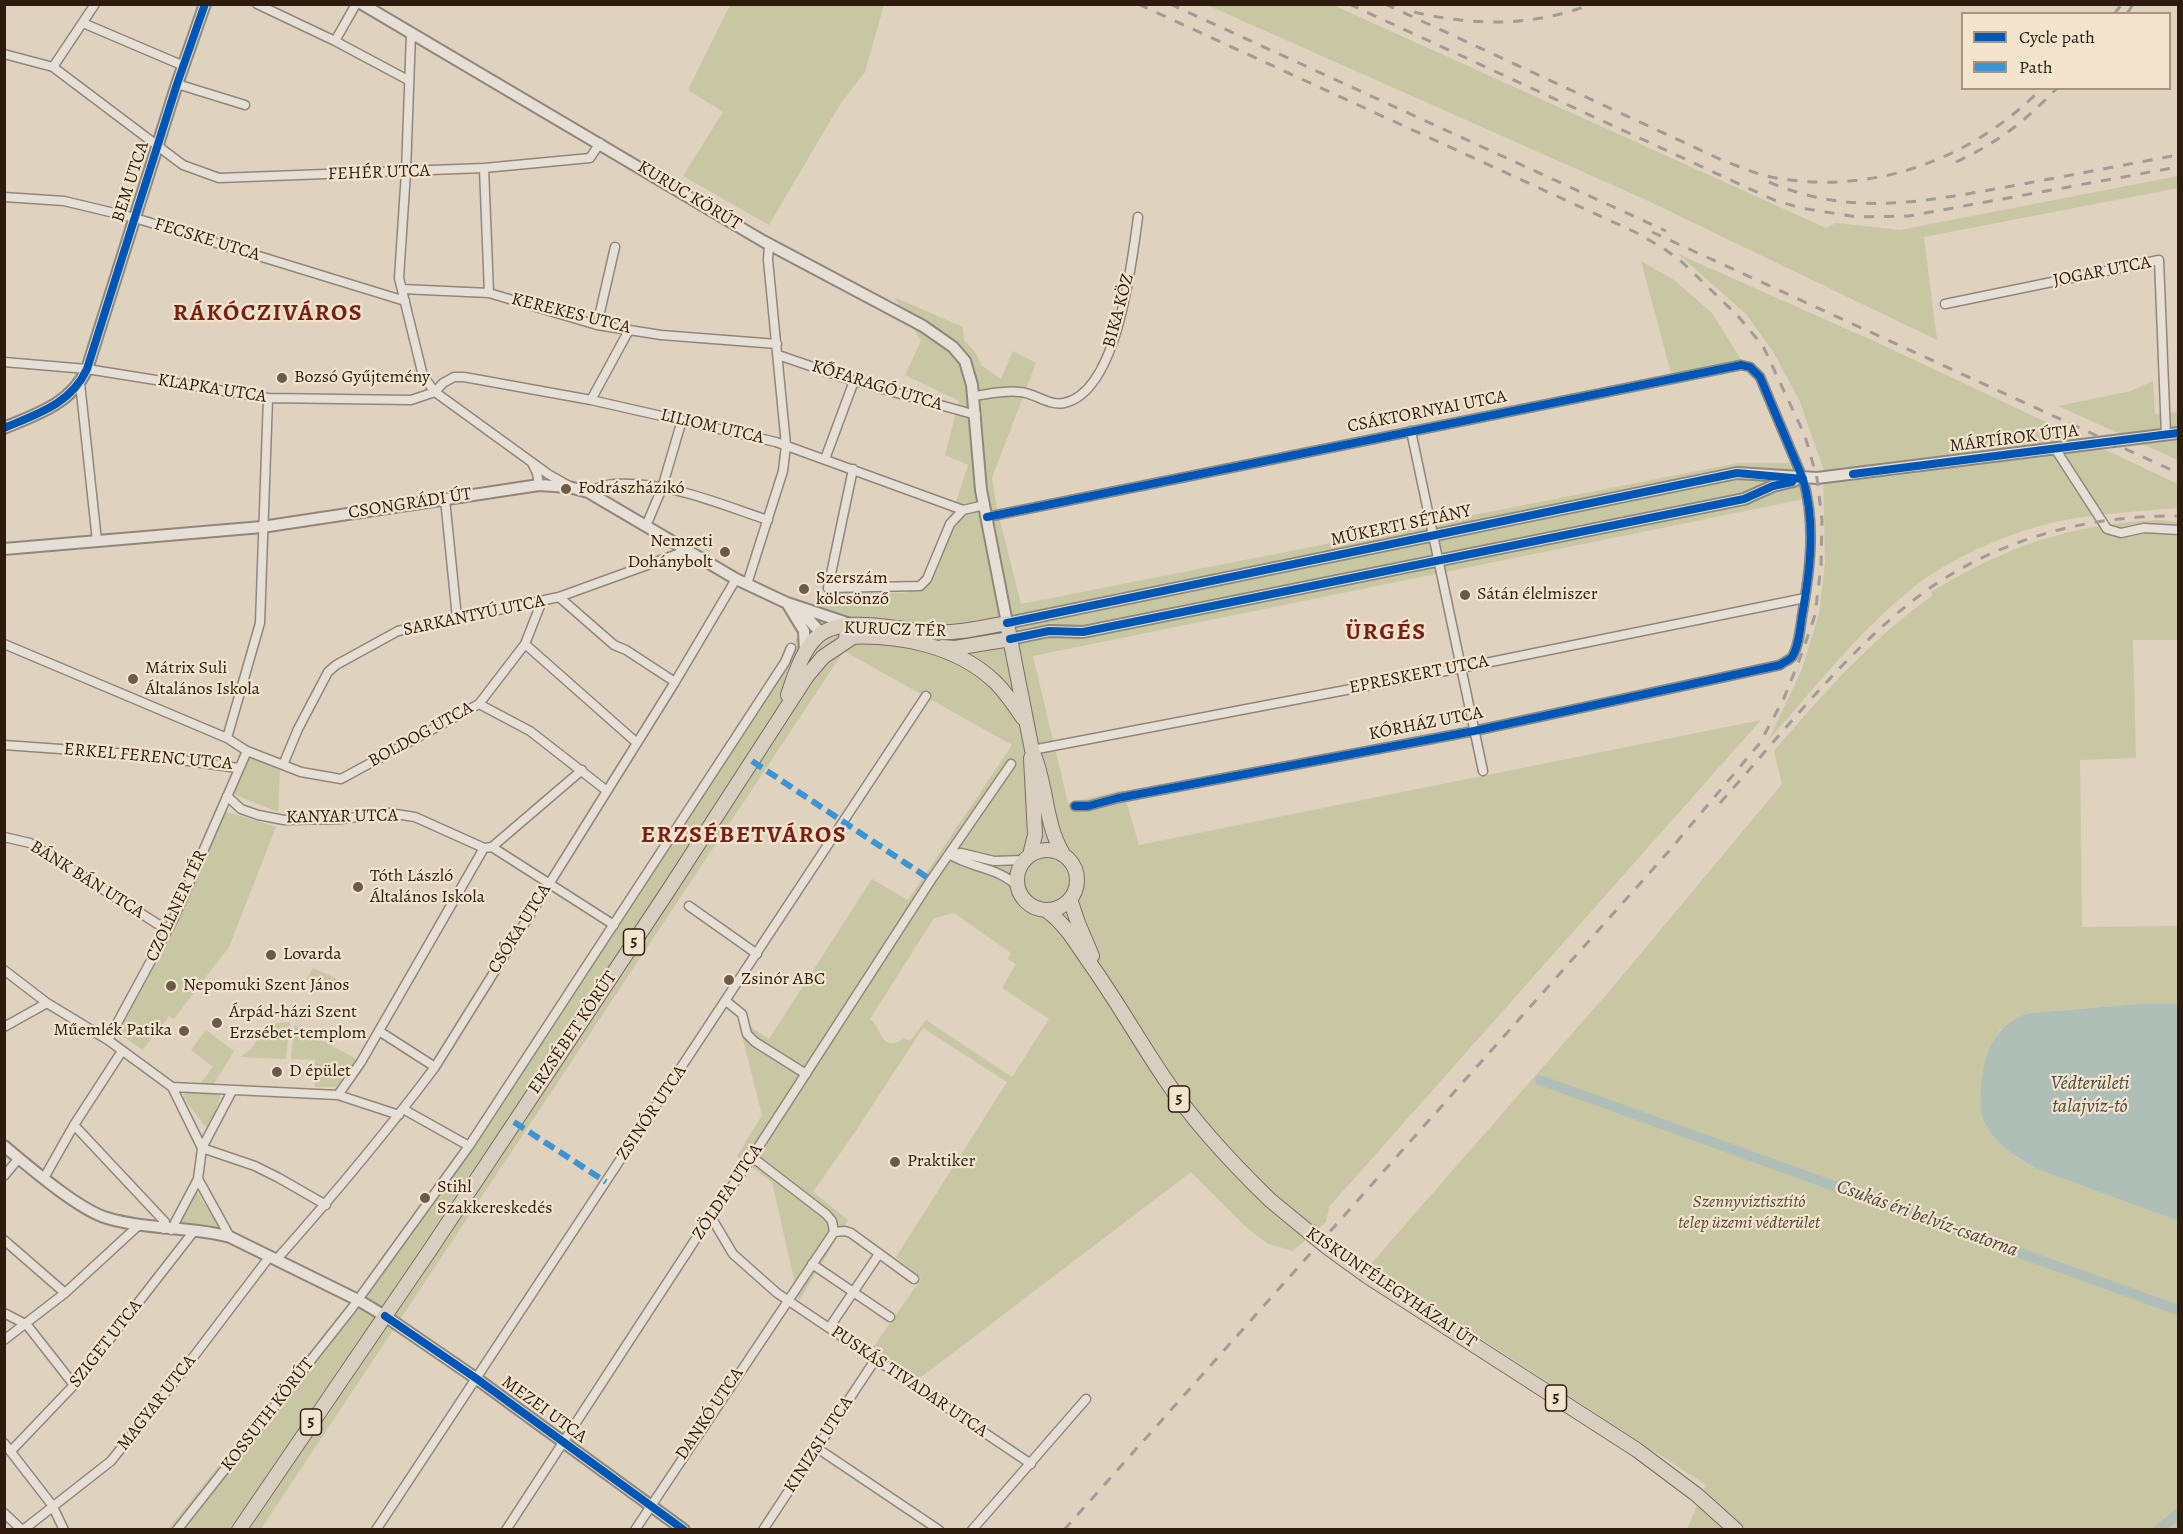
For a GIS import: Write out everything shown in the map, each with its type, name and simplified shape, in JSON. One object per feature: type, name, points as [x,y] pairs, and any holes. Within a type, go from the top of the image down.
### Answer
[{"type":"main road","name":"KURUCZ TÉR","points":[[853,631],[951,633],[1007,623]]},
{"type":"main road","name":"5","points":[[1007,623],[1032,750],[1035,835],[1027,857],[1017,872],[1017,886],[1027,903],[1046,910]]},
{"type":"main road","name":"KURUCZ TÉR","points":[[821,633],[837,626],[925,645]]},
{"type":"main road","name":"ERZSÉBET KÖRÚT","points":[[385,1316],[807,676],[823,657],[853,631]]},
{"type":"main road","points":[[807,676],[821,633]]},
{"type":"main road","name":"ERZSÉBET KÖRÚT","points":[[780,718],[805,653],[821,633]]},
{"type":"main road","points":[[925,645],[955,648],[1010,639]]},
{"type":"main road","name":"5","points":[[925,645],[960,657],[983,672],[1003,690],[1026,722]]},
{"type":"main road","name":"5","points":[[1032,750],[1040,768],[1053,836],[1077,874],[1077,885],[1071,899]]},
{"type":"main road","points":[[1027,857],[1046,849],[1063,854]]},
{"type":"main road","points":[[1046,910],[1059,908],[1071,899]]},
{"type":"main road","name":"KISKUNFÉLEGYHÁZAI ÚT","points":[[1071,899],[1078,922],[1106,985]]},
{"type":"main road","name":"KISKUNFÉLEGYHÁZAI ÚT","points":[[1046,910],[1060,922],[1106,985],[1165,1080],[1185,1107],[1226,1156],[1270,1200],[1327,1247],[1367,1276],[1637,1450],[1689,1488],[1736,1530]]},
{"type":"main road","name":"KOSSUTH KÖRÚT","points":[[239,1530],[385,1316]]},
{"type":"street","points":[[4,54],[53,67],[95,4]]},
{"type":"street","name":"BEM UTCA","points":[[4,428],[56,406],[80,383],[87,369],[177,84],[205,4]]},
{"type":"street","points":[[257,4],[335,41],[408,80]]},
{"type":"street","points":[[335,41],[356,4]]},
{"type":"street","name":"KURUC KÖRÚT","points":[[362,4],[769,244],[890,307],[947,342],[964,361],[974,396],[981,490],[987,517]]},
{"type":"street","points":[[83,23],[184,66]]},
{"type":"street","points":[[411,33],[406,172],[399,278],[423,376],[435,392],[532,463],[569,486]]},
{"type":"street","name":"FEHÉR UTCA","points":[[53,67],[183,165],[219,178],[484,168],[590,158],[600,143]]},
{"type":"street","points":[[177,84],[244,105]]},
{"type":"street","points":[[484,168],[489,293]]},
{"type":"street","name":"FECSKE UTCA","points":[[4,197],[64,201],[135,218],[405,301]]},
{"type":"street","name":"BIKA KÖZ","points":[[974,396],[1018,392],[1051,403],[1062,404],[1078,397],[1104,361],[1123,311],[1138,217]]},
{"type":"street","points":[[747,584],[783,471],[786,445],[768,260],[769,244]]},
{"type":"street","points":[[597,325],[615,247]]},
{"type":"street","name":"JOGAR UTCA","points":[[1945,304],[2159,260],[2166,435]]},
{"type":"street","name":"KEREKES UTCA","points":[[402,289],[489,293],[597,325],[661,335],[777,344]]},
{"type":"street","points":[[591,400],[628,330]]},
{"type":"street","name":"KŐFARAGÓ UTCA","points":[[778,355],[854,381],[976,416]]},
{"type":"street","name":"KLAPKA UTCA","points":[[4,362],[87,369],[268,398],[394,401],[411,400],[435,392]]},
{"type":"street","name":"CSÁKTORNYAI UTCA","points":[[987,517],[1746,365],[1754,369],[1760,377],[1803,479]]},
{"type":"street","name":"LILIOM UTCA","points":[[435,392],[443,383],[454,377],[464,377],[591,400],[682,420],[786,445],[963,510]]},
{"type":"street","points":[[825,459],[854,381]]},
{"type":"street","points":[[80,383],[97,541]]},
{"type":"street","points":[[227,738],[260,623],[268,398]]},
{"type":"street","points":[[646,526],[662,488],[682,420]]},
{"type":"street","points":[[1411,431],[1483,771]]},
{"type":"street","name":"MÁRTÍROK ÚTJA","points":[[1803,479],[2056,450],[2178,433]]},
{"type":"street","points":[[2056,450],[2108,529],[2121,533],[2144,528],[2178,530]]},
{"type":"street","points":[[532,463],[537,473],[538,485]]},
{"type":"street","points":[[853,469],[828,588],[920,586],[927,579],[950,524],[963,510],[984,505]]},
{"type":"street","name":"MŰKERTI SÉTÁNY","points":[[1007,623],[1737,473],[1803,479]]},
{"type":"street","points":[[1752,473],[1760,483],[1755,495]]},
{"type":"street","points":[[1010,639],[1049,631],[1083,632],[1438,562],[1744,500],[1773,486],[1803,479],[1808,495],[1811,544],[1805,598]]},
{"type":"street","points":[[588,492],[613,484],[662,488],[683,492],[768,520]]},
{"type":"street","name":"CSONGRÁDI ÚT","points":[[4,549],[262,527],[538,485],[569,486],[588,492],[736,579],[853,631]]},
{"type":"street","points":[[445,499],[457,618]]},
{"type":"street","points":[[987,517],[1007,623]]},
{"type":"street","name":"SARKANTYÚ UTCA","points":[[283,765],[298,729],[328,672],[336,665],[398,631],[559,597],[686,551]]},
{"type":"street","name":"CSÓKA UTCA","points":[[273,1258],[326,1205],[435,1067],[675,682],[736,579]]},
{"type":"street","points":[[559,597],[614,645],[675,682]]},
{"type":"street","name":"KÓRHÁZ UTCA","points":[[1075,806],[1088,806],[1130,796],[1474,731],[1780,665],[1791,658],[1798,640],[1805,598]]},
{"type":"street","name":"EPRESKERT UTCA","points":[[1032,750],[1461,668],[1805,598]]},
{"type":"street","name":"BOLDOG UTCA","points":[[4,644],[227,738],[246,751],[322,777],[341,779],[479,704],[525,644],[542,601]]},
{"type":"street","points":[[787,603],[804,631],[805,653]]},
{"type":"street","name":"CSONGRÁDI ÚT","points":[[787,603],[821,633]]},
{"type":"street","points":[[525,644],[637,743]]},
{"type":"street","name":"KOSSUTH KÖRÚT","points":[[177,1530],[358,1300],[469,1146],[785,662],[791,648]]},
{"type":"street","name":"ZSINÓR UTCA","points":[[376,1530],[927,696]]},
{"type":"street","points":[[479,704],[530,731],[607,791]]},
{"type":"street","name":"ERKEL FERENC UTCA","points":[[4,745],[145,755],[238,768],[246,751]]},
{"type":"street","name":"ZÖLDFA UTCA","points":[[506,1530],[752,1158],[949,854],[1011,764]]},
{"type":"street","name":"CZOLLNER TÉR","points":[[108,1040],[167,930],[238,768]]},
{"type":"street","points":[[338,1095],[361,1062],[488,847],[582,770]]},
{"type":"street","name":"KANYAR UTCA","points":[[227,796],[241,809],[284,820],[341,819],[389,813],[415,817],[488,847],[614,925]]},
{"type":"street","name":"BÁNK BÁN UTCA","points":[[4,837],[30,843],[167,930]]},
{"type":"street","points":[[949,854],[961,853],[994,861],[1027,857]]},
{"type":"street","points":[[949,854],[957,859],[999,873],[1009,878],[1017,886]]},
{"type":"street","points":[[689,906],[758,954]]},
{"type":"street","points":[[4,970],[47,1003],[108,1040],[172,1087],[202,1148],[255,1166],[326,1205]]},
{"type":"street","points":[[726,1001],[742,1014],[747,1034],[755,1042],[806,1074]]},
{"type":"street","points":[[4,1027],[47,1003]]},
{"type":"street","points":[[379,1031],[435,1067]]},
{"type":"street","points":[[44,1178],[74,1125],[122,1051]]},
{"type":"street","points":[[172,1087],[338,1095],[401,1112],[469,1146]]},
{"type":"street","points":[[168,1229],[198,1179],[202,1148],[232,1090]]},
{"type":"street","points":[[74,1125],[132,1189],[158,1213],[168,1229]]},
{"type":"street","name":"MEZEI UTCA","points":[[4,1146],[44,1178],[105,1218],[139,1225],[214,1233],[230,1237],[358,1300],[477,1379],[684,1530]]},
{"type":"street","points":[[4,1176],[19,1158]]},
{"type":"street","points":[[752,1158],[826,1214],[832,1221],[834,1232],[851,1233],[914,1279]]},
{"type":"street","points":[[198,1179],[230,1237]]},
{"type":"street","name":"PUSKÁS TIVADAR UTCA","points":[[711,1217],[734,1254],[788,1300],[1031,1464]]},
{"type":"street","points":[[4,1340],[65,1293],[139,1225]]},
{"type":"street","name":"SZIGET UTCA","points":[[11,1451],[74,1385],[194,1231]]},
{"type":"street","name":"DANKÓ UTCA","points":[[635,1530],[834,1232]]},
{"type":"street","points":[[4,1240],[65,1293]]},
{"type":"street","points":[[829,1328],[879,1254]]},
{"type":"street","name":"MAGYAR UTCA","points":[[22,1530],[111,1461],[273,1258]]},
{"type":"street","points":[[812,1264],[890,1317]]},
{"type":"street","points":[[4,1312],[27,1324],[74,1385]]},
{"type":"street","name":"KINIZSI UTCA","points":[[763,1530],[875,1360]]},
{"type":"street","points":[[972,1530],[1086,1399]]},
{"type":"street","points":[[4,1443],[52,1505],[64,1530]]},
{"type":"street","points":[[817,1448],[939,1530]]},
{"type":"street","points":[[4,1513],[22,1530]]},
{"type":"green space","points":[[730,5],[884,5],[865,72],[839,106],[769,225],[683,176],[723,112],[688,90]]},
{"type":"green space","points":[[1207,5],[1333,5],[1826,228],[1836,223],[1900,230],[2178,176],[2178,188],[1924,237],[1937,340],[1644,199]]},
{"type":"green space","points":[[1678,254],[1876,342],[2178,484],[2178,508],[2097,515],[2049,524],[2006,537],[1944,566],[1909,591],[1871,625],[1768,741],[1802,669],[1819,614],[1825,563],[1823,468],[1800,402],[1774,353],[1746,314]]},
{"type":"green space","points":[[1641,261],[1674,280],[1712,313],[1745,366],[1672,377]]},
{"type":"green space","points":[[894,297],[963,327],[964,340],[975,352],[982,366],[1001,379],[1013,351],[1036,363],[992,478],[997,509],[1021,604],[1738,463],[1789,463],[1804,499],[1033,656],[1068,803],[1123,790],[1139,845],[1761,720],[1329,1207],[1326,1222],[1293,1251],[1268,1244],[1246,1227],[1191,1172],[916,1381],[869,1353],[921,1279],[896,1257],[1007,1082],[923,1028],[813,1192],[848,1220],[799,1301],[772,1182],[737,1156],[762,1115],[742,1035],[751,1027],[769,1039],[872,879],[908,900],[1012,745],[844,651],[261,1529],[167,1530],[360,1289],[449,1170],[821,601],[830,593],[904,593],[921,584],[957,499],[968,465],[945,455],[959,401],[905,375],[921,341]],"holes":[[[954,913],[1011,953],[1008,959],[1016,964],[1002,988],[1049,1019],[1012,1077],[926,1020],[910,1041],[904,1038],[891,1043],[882,1038],[870,1019],[934,918]]]},
{"type":"green space","points":[[2153,381],[2155,414],[2178,412],[2178,460],[2058,406],[2131,391]]},
{"type":"green space","name":"Szennyvíztisztító telep üzemi védterület","points":[[2157,520],[2178,522],[2178,640],[2133,640],[2136,758],[2080,760],[2082,927],[2178,926],[2178,1004],[2138,1004],[2030,1013],[2000,1030],[1987,1055],[1982,1076],[1997,1139],[2017,1158],[2037,1169],[2178,1221],[2178,1529],[1687,1529],[1706,1485],[1369,1266],[1612,988],[1782,784],[1774,751],[1829,688],[1868,649],[1932,596],[1931,592],[1985,562],[2012,550],[2067,533],[2125,522]]},
{"type":"green space","points":[[249,757],[280,768],[278,812],[233,794]]},
{"type":"green space","points":[[224,811],[276,827],[229,947],[174,1019],[169,1016],[143,1050],[116,1032]]},
{"type":"green space","points":[[313,968],[337,979],[330,993],[306,980]]},
{"type":"green space","points":[[290,1022],[286,1059],[240,1057],[251,1049],[267,1024]]},
{"type":"green space","points":[[294,1025],[358,1060],[337,1087],[315,1087],[315,1060],[291,1059]]},
{"type":"green space","points":[[206,1030],[234,1051],[214,1084],[199,1085],[213,1067],[191,1050]]},
{"type":"green space","points":[[186,1091],[221,1094],[209,1131],[183,1097]]},
{"type":"green space","points":[[197,1192],[220,1228],[178,1225]]},
{"type":"water","name":"Védterületi talajvíz-tó","points":[[2138,1004],[2178,1004],[2178,1221],[2037,1169],[2012,1154],[1998,1141],[1986,1125],[1981,1113],[1982,1076],[1988,1052],[2000,1032],[2018,1017],[2030,1013]]},
{"type":"waterway","name":"Csukás éri belvíz-csatorna","points":[[1540,1080],[2178,1310]]},
{"type":"waterway","points":[[2158,1530],[2178,1514]]},
{"type":"railway","points":[[1064,1530],[1669,851],[1760,743],[1784,698],[1802,653],[1815,615],[1821,566],[1822,520],[1817,478],[1805,436],[1763,346],[1737,315],[1682,262],[1635,232],[1138,4]]},
{"type":"railway","points":[[1170,4],[1666,231]]},
{"type":"railway","points":[[1349,4],[1774,200],[1801,208],[1857,217],[1909,216],[2178,167]]},
{"type":"railway","points":[[1385,4],[1724,161],[1776,178],[1813,182],[1850,181],[1885,176],[1920,166],[1954,152],[1985,134],[2015,113],[2040,90]]},
{"type":"railway","points":[[1414,12],[1459,20],[1503,22],[1548,17],[1591,4]]},
{"type":"railway","points":[[2116,12],[2122,4]]},
{"type":"railway","points":[[2128,12],[2133,4]]},
{"type":"railway","points":[[1956,162],[1985,147],[2010,130],[2055,90]]},
{"type":"railway","points":[[1769,182],[1830,200],[1890,203],[1950,197],[2178,155]]},
{"type":"railway","points":[[1652,232],[2178,473]]},
{"type":"railway","points":[[1720,803],[1838,670],[1889,621],[1944,579],[1975,561],[2039,535],[2108,520],[2178,516]]},
{"type":"marked path","points":[[752,761],[931,880]]},
{"type":"marked path","points":[[514,1122],[606,1182]]},
{"type":"cycle path","points":[[4,428],[41,412],[62,399],[72,391],[87,369],[177,84],[205,4]]},
{"type":"cycle path","points":[[987,517],[1741,365],[1750,367],[1760,377],[1803,479],[1811,530],[1807,582],[1796,648],[1792,657],[1780,665],[1474,731],[1118,798],[1088,806],[1075,806]]},
{"type":"cycle path","points":[[1853,474],[2178,433]]},
{"type":"cycle path","points":[[1007,623],[1737,473],[1803,479]]},
{"type":"cycle path","points":[[1010,639],[1049,631],[1083,632],[1744,499],[1773,486],[1792,482]]},
{"type":"cycle path","points":[[385,1316],[477,1379],[684,1530]]},
{"type":"place","name":"Bozsó Gyűjtemény","points":[[282,378]]},
{"type":"place","name":"Fodrászházikó","points":[[566,489]]},
{"type":"place","name":"Nemzeti Dohánybolt","points":[[725,552]]},
{"type":"place","name":"Szerszám kölcsönző","points":[[804,589]]},
{"type":"place","name":"Sátán élelmiszer","points":[[1465,595]]},
{"type":"place","name":"Mátrix Suli Általános Iskola","points":[[133,679]]},
{"type":"place","name":"Tóth László Általános Iskola","points":[[358,887]]},
{"type":"place","name":"Lovarda","points":[[271,955]]},
{"type":"place","name":"Zsinór ABC","points":[[729,980]]},
{"type":"place","name":"Nepomuki Szent János","points":[[171,986]]},
{"type":"place","name":"Árpád-házi Szent Erzsébet-templom","points":[[217,1023]]},
{"type":"place","name":"Műemlék Patika","points":[[184,1031]]},
{"type":"place","name":"D épület","points":[[277,1072]]},
{"type":"place","name":"Praktiker","points":[[895,1162]]},
{"type":"place","name":"Stihl Szakkereskedés","points":[[425,1198]]},
{"type":"district","name":"RÁKÓCZIVÁROS","points":[[268,314]]},
{"type":"district","name":"ÜRGÉS","points":[[1386,633]]},
{"type":"district","name":"ERZSÉBETVÁROS","points":[[744,836]]}]
